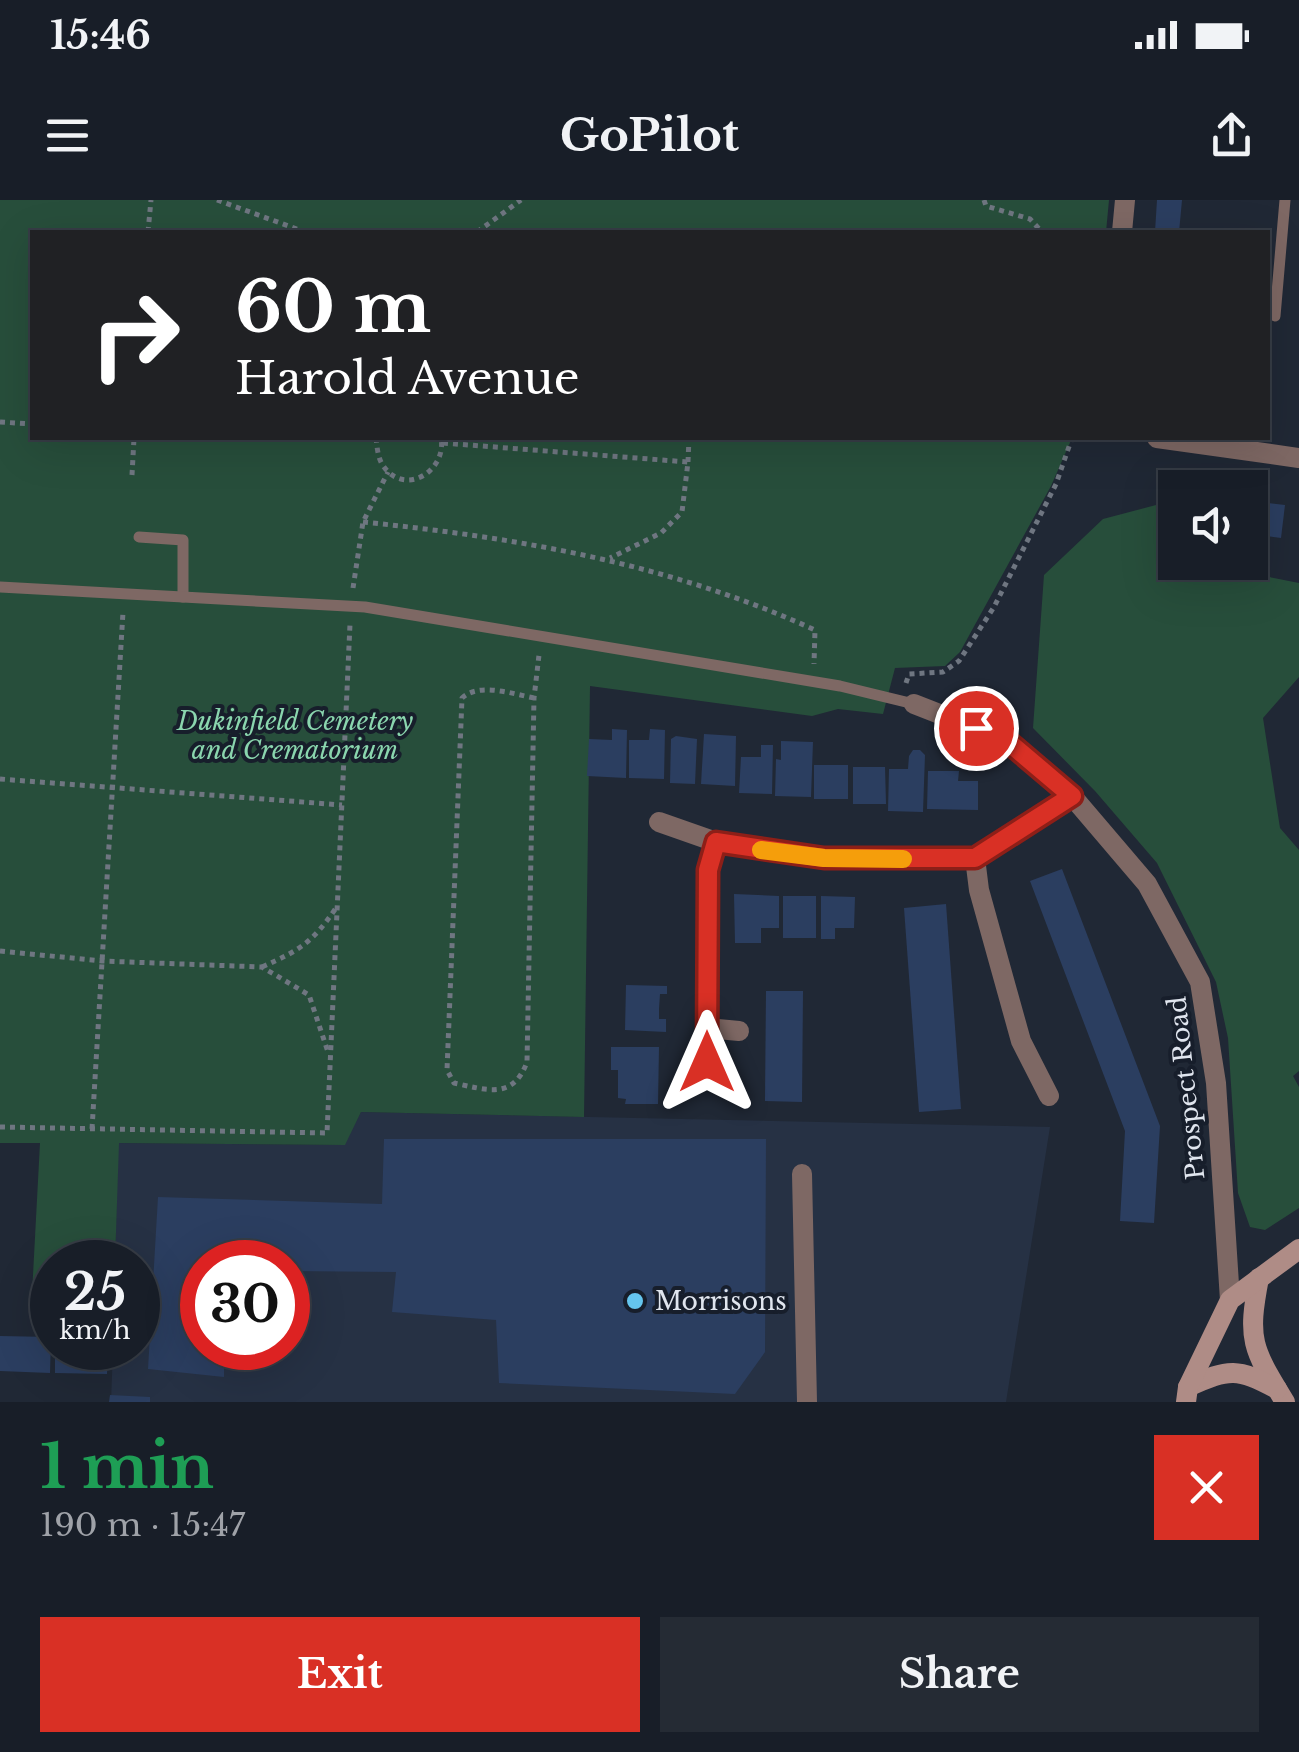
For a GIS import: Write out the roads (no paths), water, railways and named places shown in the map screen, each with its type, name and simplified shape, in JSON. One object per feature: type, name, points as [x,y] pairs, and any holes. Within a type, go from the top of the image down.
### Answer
[{"type":"main road","points":[[1187,1394],[1230,1300],[1299,1248]]},
{"type":"main road","points":[[1259,1278],[1252,1316],[1253,1343],[1281,1396]]},
{"type":"main road","points":[[1187,1394],[1219,1373],[1243,1371],[1281,1396]]},
{"type":"street","points":[[1122,230],[1125,200]]},
{"type":"street","points":[[1172,440],[1299,458]]},
{"type":"street","name":"Prospect Road","points":[[908,702],[1006,740],[1072,796],[1147,884],[1200,982],[1216,1082],[1230,1300]]},
{"type":"street","points":[[660,822],[716,842],[824,858],[975,858],[1072,796]]},
{"type":"street","points":[[707,1062],[708,870],[716,842]]},
{"type":"street","points":[[975,858],[979,890],[1021,1041],[1048,1096]]},
{"type":"street","points":[[706,1028],[739,1030]]},
{"type":"street","points":[[802,1174],[807,1402]]},
{"type":"lane","points":[[1276,316],[1285,200]]},
{"type":"lane","points":[[139,537],[183,540],[183,597]]},
{"type":"lane","points":[[0,587],[351,606],[814,682],[908,702]]},
{"type":"place","name":"Morrisons","points":[[635,1301]]},
{"type":"park label","name":"Dukinfield Cemetery and Crematorium","points":[[295,736]]}]
